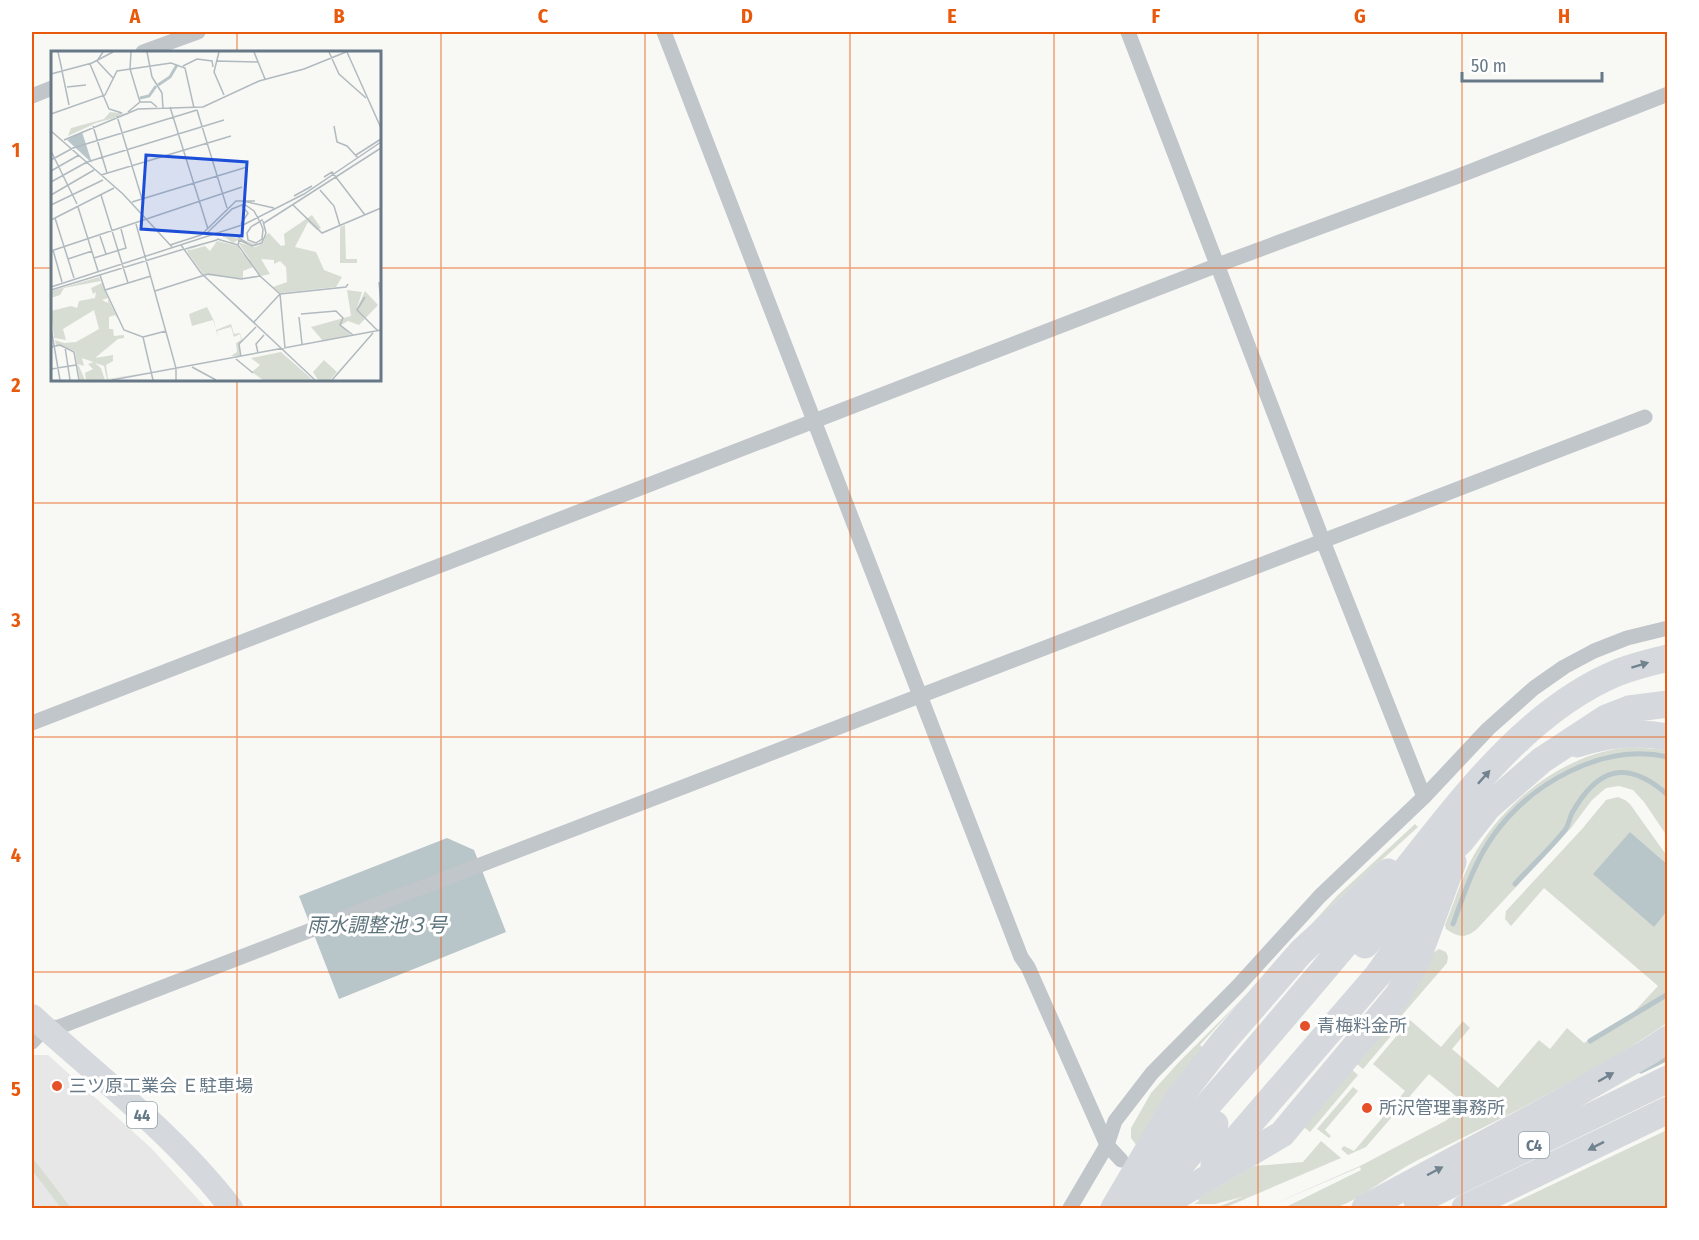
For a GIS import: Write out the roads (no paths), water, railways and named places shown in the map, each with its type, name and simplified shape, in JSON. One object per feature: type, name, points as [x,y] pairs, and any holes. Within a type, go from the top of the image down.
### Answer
[{"type":"highway","points":[[1157,1206],[1274,1051],[1384,924],[1414,901],[1521,738],[1560,706],[1589,687],[1619,672],[1668,658]]},
{"type":"highway","points":[[1521,738],[1557,717],[1598,699],[1619,693],[1668,687]]},
{"type":"highway","points":[[1120,1199],[1208,1107],[1323,972],[1500,795],[1594,724],[1618,713],[1640,707],[1668,704]]},
{"type":"highway","points":[[1557,750],[1587,741],[1620,735],[1644,734],[1668,737]]},
{"type":"highway","points":[[1120,1199],[1241,1045],[1411,852],[1453,841]]},
{"type":"highway","points":[[1157,1206],[1238,1160],[1380,993],[1411,951],[1432,907],[1453,841]]},
{"type":"highway","points":[[1199,1184],[1377,976],[1432,907]]},
{"type":"highway","points":[[1157,1206],[1345,991],[1397,926],[1432,907]]},
{"type":"highway","points":[[1365,1209],[1558,1104],[1668,1039]]},
{"type":"highway","name":"C4","points":[[1399,1209],[1668,1079]]},
{"type":"highway","name":"C4","points":[[1465,1209],[1668,1110]]},
{"type":"main road","name":"44","points":[[36,1028],[174,1145],[231,1209]]},
{"type":"street","points":[[146,51],[198,32]]},
{"type":"street","points":[[664,32],[1021,957],[1028,967],[1107,1145],[1121,1160]]},
{"type":"street","points":[[1128,32],[1323,541],[1424,797]]},
{"type":"street","points":[[32,96],[51,87]]},
{"type":"street","points":[[32,723],[1218,267],[1231,260],[1456,177],[1668,94]]},
{"type":"street","points":[[36,1028],[59,1027],[1645,417]]},
{"type":"street","points":[[1070,1209],[1107,1145],[1115,1121],[1152,1073],[1238,986],[1320,896],[1424,797],[1488,729],[1534,688],[1564,667],[1594,651],[1627,638],[1668,628]]},
{"type":"water","points":[[1630,832],[1667,864],[1667,911],[1654,927],[1593,874]]},
{"type":"water","name":"雨水調整池３号","points":[[447,838],[474,850],[506,932],[339,999],[299,896]]},
{"type":"waterway","points":[[1453,924],[1470,879],[1486,846],[1508,817],[1547,784],[1570,771],[1618,756],[1643,754],[1668,757]]},
{"type":"waterway","points":[[1515,884],[1559,837],[1582,798],[1603,778],[1614,773],[1639,776],[1668,795]]},
{"type":"waterway","points":[[1590,1041],[1668,994]]},
{"type":"waterway","points":[[1641,1071],[1668,1058]]},
{"type":"place","name":"青梅料金所","points":[[1305,1026]]},
{"type":"place","name":"三ツ原工業会 Ｅ駐車場","points":[[57,1086]]},
{"type":"place","name":"所沢管理事務所","points":[[1367,1108]]}]
